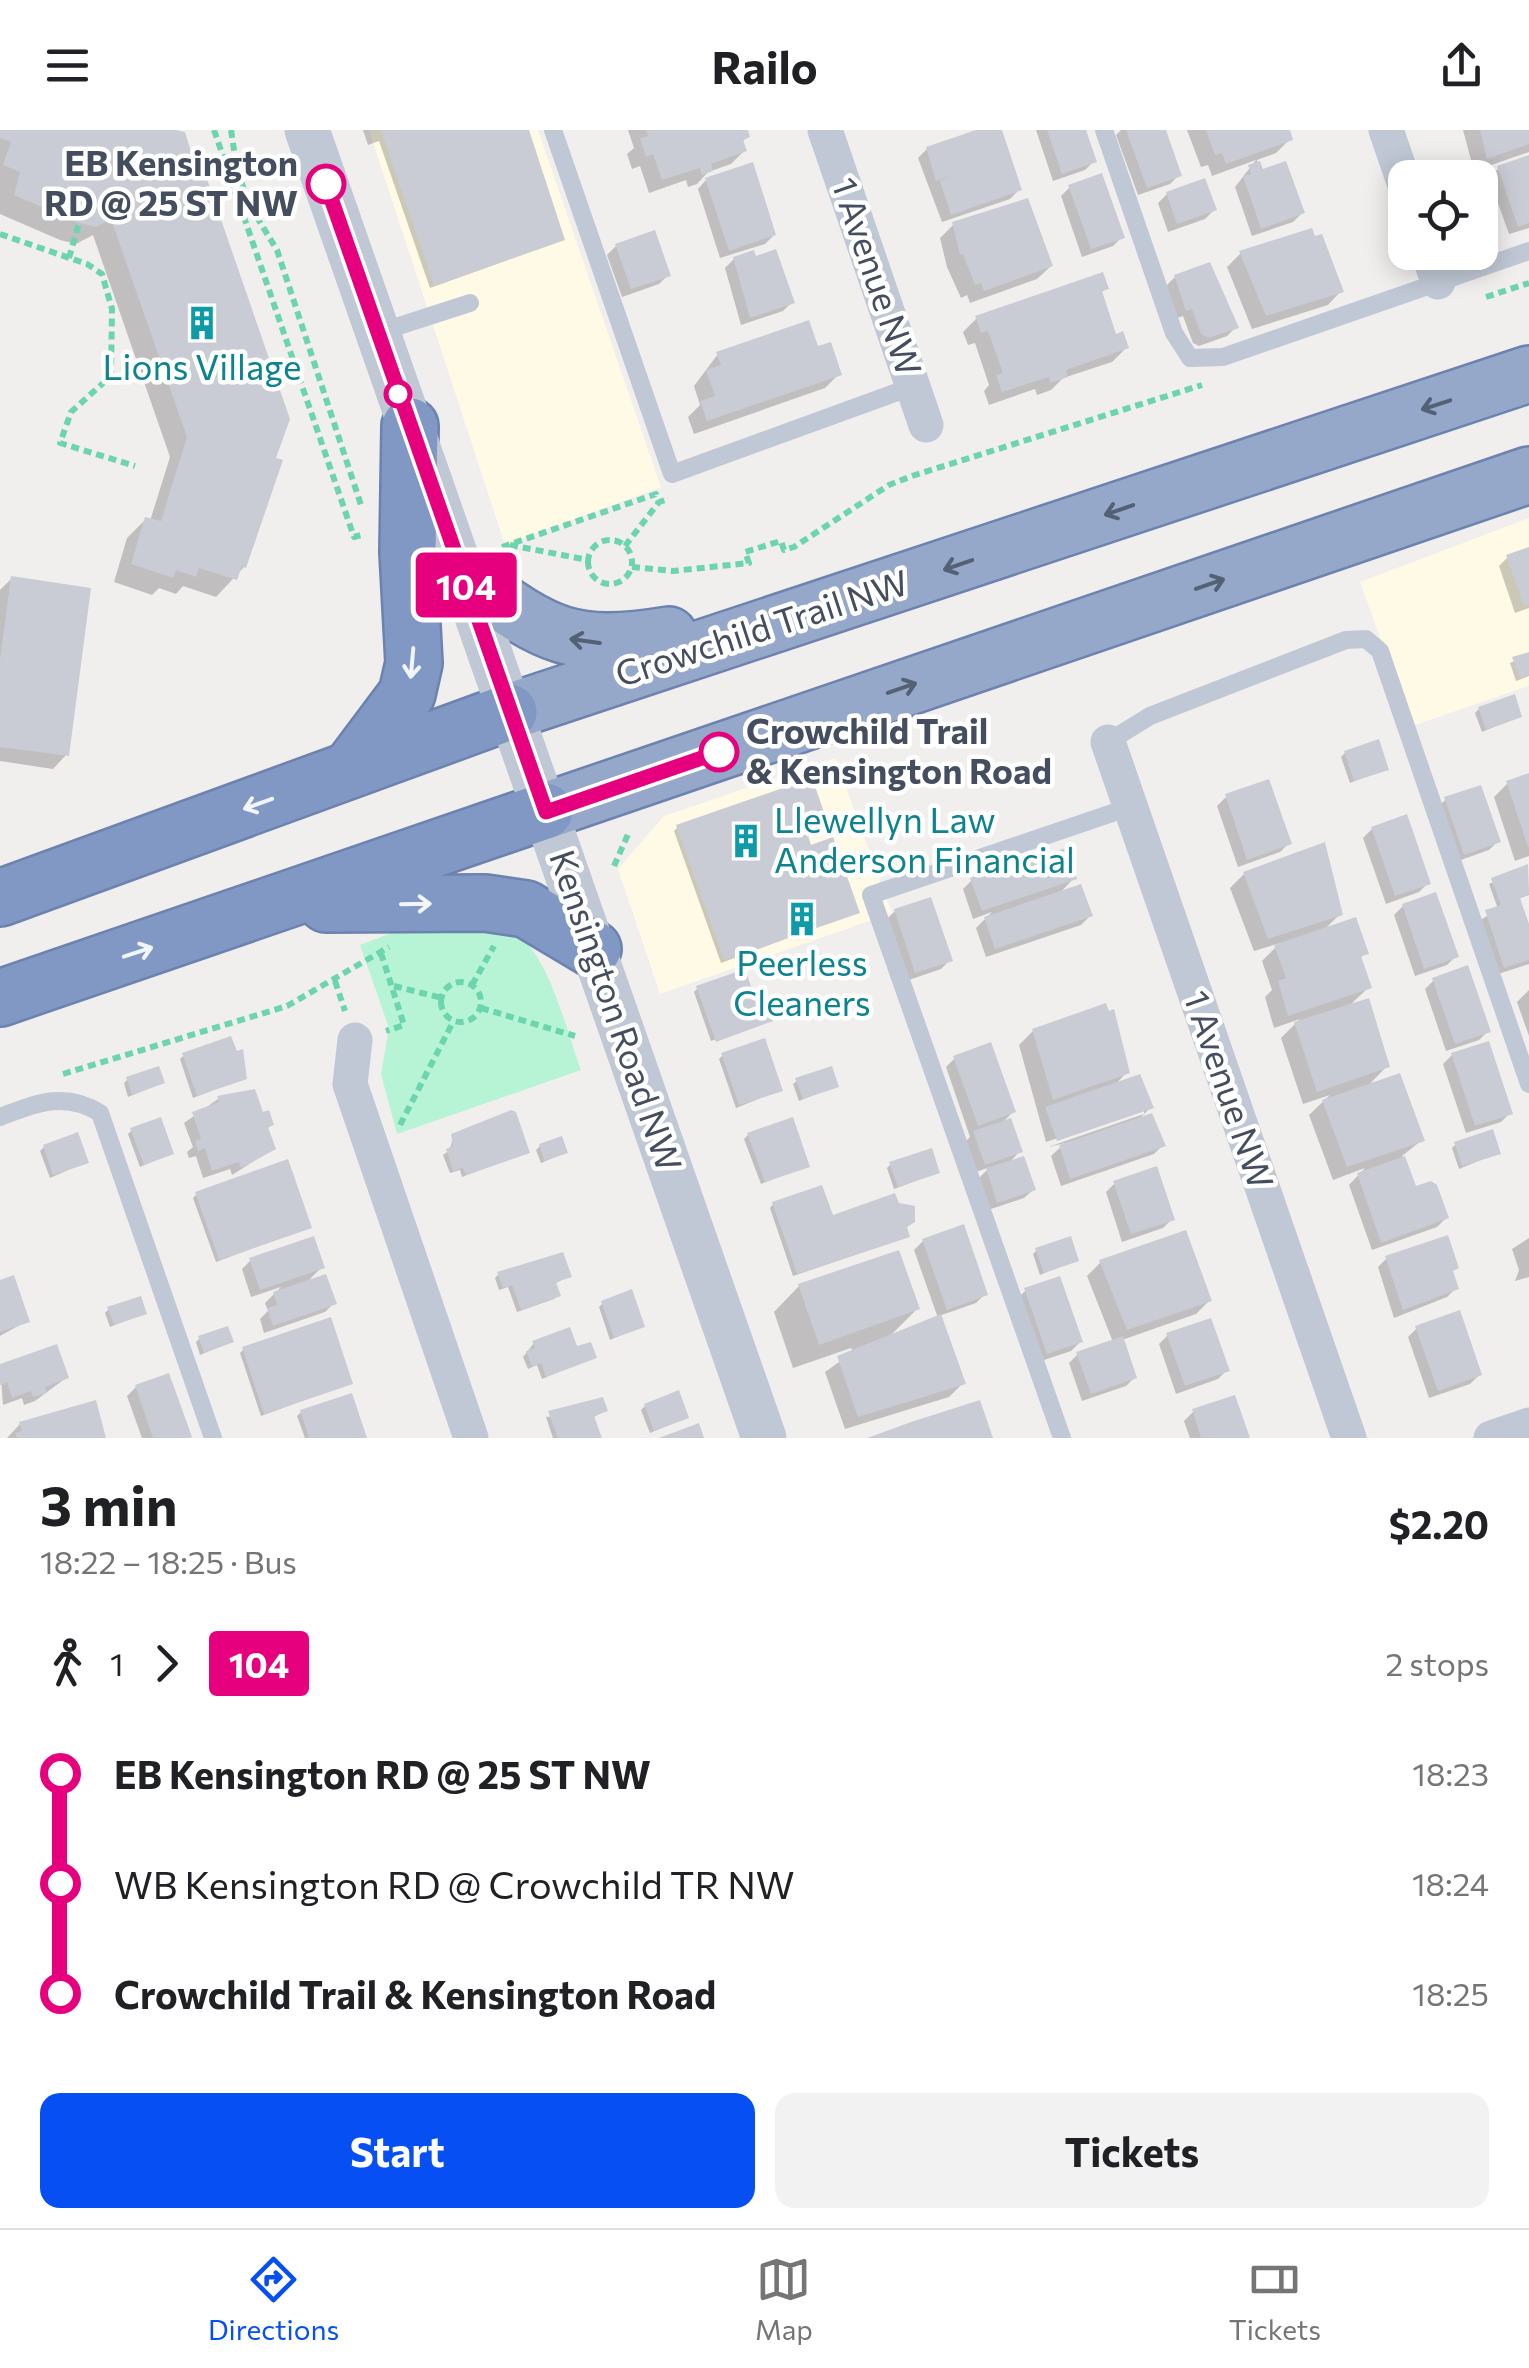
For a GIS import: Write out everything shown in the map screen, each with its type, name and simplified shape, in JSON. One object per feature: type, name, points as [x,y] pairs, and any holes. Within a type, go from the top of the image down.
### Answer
[{"type":"highway","name":"Crowchild Trail NW","points":[[0,898],[510,712],[1529,374]]},
{"type":"highway","points":[[350,770],[407,694],[414,663],[408,552],[410,426]]},
{"type":"highway","points":[[0,998],[1529,476]]},
{"type":"highway","points":[[462,574],[529,622],[555,636],[589,644],[618,644],[820,611]]},
{"type":"highway","points":[[283,904],[485,903],[526,909],[594,949]]},
{"type":"street","name":"Kensington Road NW","points":[[307,130],[764,1438]]},
{"type":"street","name":"1 Avenue NW","points":[[824,130],[926,425]]},
{"type":"street","points":[[1386,130],[1396,160]]},
{"type":"street","name":"1 Avenue NW","points":[[1108,742],[1349,1438]]},
{"type":"street","points":[[355,1040],[350,1084],[471,1438]]},
{"type":"street","points":[[1491,1438],[1529,1425]]},
{"type":"lane","points":[[553,130],[672,474],[914,386]]},
{"type":"lane","points":[[1104,130],[1174,334],[1190,358],[1223,357],[1426,270]]},
{"type":"lane","points":[[1498,256],[1529,251]]},
{"type":"lane","points":[[376,333],[470,303]]},
{"type":"lane","points":[[1108,742],[1150,716],[1346,640],[1366,639],[1380,651],[1529,1084]]},
{"type":"lane","points":[[1062,1438],[871,895],[1130,807]]},
{"type":"lane","points":[[0,1117],[47,1100],[81,1101],[100,1113],[213,1438]]},
{"type":"path","points":[[214,130],[354,537],[371,532]]},
{"type":"path","points":[[232,130],[237,170],[250,206],[278,250],[374,541]]},
{"type":"path","points":[[69,258],[79,223]]},
{"type":"path","points":[[0,234],[102,274],[110,288],[115,360],[111,376],[71,412],[60,443],[134,466]]},
{"type":"path","points":[[1476,301],[1529,283]]},
{"type":"path","points":[[632,567],[673,571],[749,563],[746,552],[781,540],[784,550],[794,547],[889,485],[912,476],[1218,380]]},
{"type":"path","points":[[625,546],[659,502]]},
{"type":"path","points":[[612,540],[625,546],[632,567],[624,579],[605,584],[590,572],[588,560],[599,543],[612,540]]},
{"type":"path","points":[[509,545],[588,560]]},
{"type":"path","points":[[395,1134],[453,1022],[476,1015],[480,1008],[472,985],[502,932]]},
{"type":"path","points":[[55,1077],[287,1006],[382,954],[404,1025],[355,1040]]},
{"type":"path","points":[[453,1022],[445,1014],[442,998],[451,986],[472,985]]},
{"type":"path","points":[[394,986],[442,998]]},
{"type":"path","points":[[480,1008],[576,1036]]},
{"type":"shaded area","points":[[369,130],[538,130],[661,487],[505,545]]},
{"type":"shaded area","points":[[1529,518],[1529,686],[1412,726],[1360,582]]},
{"type":"shaded area","points":[[835,758],[892,913],[660,994],[618,869],[664,816]]},
{"type":"green space","points":[[440,915],[502,928],[523,939],[545,971],[581,1070],[397,1134],[381,1074],[389,1028],[360,945]]},
{"type":"building","name":"Lions Village","points":[[0,130],[176,130],[185,132],[192,155],[198,153],[290,419],[276,458],[283,460],[246,568],[242,566],[237,580],[199,568],[196,577],[176,570],[173,578],[131,564],[145,517],[161,521],[187,437],[111,219],[96,227],[79,223],[14,195],[20,172],[3,165],[11,142],[0,138]]},
{"type":"building","points":[[381,130],[529,130],[565,240],[434,286]]},
{"type":"building","points":[[646,130],[748,130],[750,137],[743,140],[747,151],[711,164],[713,171],[702,175],[700,168],[662,180],[653,154],[646,157],[640,138],[648,136]]},
{"type":"building","points":[[976,130],[1002,130],[1022,190],[951,215],[940,181],[950,176],[936,181],[926,147]]},
{"type":"building","points":[[1047,130],[1086,130],[1097,162],[1062,174]]},
{"type":"building","points":[[1126,130],[1166,130],[1182,176],[1147,188]]},
{"type":"building","points":[[1206,130],[1290,130],[1293,140],[1226,164],[1222,153],[1215,155]]},
{"type":"building","points":[[1480,130],[1529,130],[1529,144],[1487,159]]},
{"type":"building","points":[[1529,155],[1529,223],[1518,227],[1498,166]]},
{"type":"building","points":[[1260,161],[1263,169],[1286,161],[1305,213],[1261,229],[1243,176],[1251,174],[1248,165]]},
{"type":"building","points":[[753,162],[776,235],[729,251],[705,178]]},
{"type":"building","points":[[1102,173],[1125,238],[1091,249],[1068,185]]},
{"type":"building","points":[[1205,178],[1217,210],[1177,224],[1166,192]]},
{"type":"building","points":[[1028,198],[1053,266],[984,291],[981,283],[975,285],[963,254],[960,255],[952,222]]},
{"type":"building","points":[[1312,228],[1315,236],[1322,234],[1344,292],[1266,316],[1239,251]]},
{"type":"building","points":[[655,230],[671,276],[631,289],[615,244]]},
{"type":"building","points":[[776,249],[795,303],[750,318],[733,257],[754,250],[756,256]]},
{"type":"building","points":[[1210,262],[1239,328],[1209,338],[1201,334],[1192,309],[1186,311],[1174,275]]},
{"type":"building","points":[[1103,272],[1109,289],[1102,291],[1116,334],[1123,331],[1129,348],[1066,370],[1068,377],[1051,383],[1049,377],[1002,392],[996,375],[1003,373],[988,331],[981,333],[975,316]]},
{"type":"building","points":[[809,320],[818,346],[831,342],[842,375],[707,421],[700,401],[715,396],[706,370],[721,365],[716,352]]},
{"type":"building","points":[[1529,547],[1529,604],[1524,606],[1506,555]]},
{"type":"building","points":[[11,576],[91,588],[69,756],[0,747],[0,660]]},
{"type":"building","points":[[1529,652],[1529,675],[1520,678],[1512,657]]},
{"type":"building","points":[[1515,694],[1522,717],[1486,730],[1478,707]]},
{"type":"building","points":[[1379,739],[1389,770],[1354,781],[1344,751]]},
{"type":"building","points":[[1529,773],[1529,847],[1528,847],[1506,781]]},
{"type":"building","name":"Llewellyn Law Anderson Financial","points":[[812,778],[830,829],[808,836],[811,845],[833,837],[860,913],[724,960],[676,825]]},
{"type":"building","points":[[1269,779],[1292,844],[1247,860],[1225,794]]},
{"type":"building","points":[[1481,785],[1501,842],[1464,855],[1444,797]]},
{"type":"building","points":[[1407,814],[1431,884],[1395,896],[1371,827]]},
{"type":"building","points":[[1325,842],[1343,915],[1268,939],[1243,872]]},
{"type":"building","points":[[1066,848],[1077,879],[982,911],[970,878]]},
{"type":"building","points":[[1528,864],[1529,894],[1520,898],[1529,924],[1529,960],[1504,968],[1485,910],[1501,905],[1491,878]]},
{"type":"building","points":[[1081,884],[1093,916],[995,949],[984,917]]},
{"type":"building","points":[[1436,892],[1459,957],[1424,969],[1402,904]]},
{"type":"building","points":[[931,897],[953,961],[915,973],[894,909]]},
{"type":"building","points":[[1356,917],[1369,954],[1361,956],[1372,988],[1288,1016],[1278,981],[1286,978],[1274,945]]},
{"type":"building","points":[[1468,965],[1491,1032],[1455,1044],[1432,978]]},
{"type":"building","points":[[745,969],[759,1009],[768,1005],[773,1021],[716,1042],[696,986]]},
{"type":"building","points":[[1369,998],[1390,1067],[1317,1092],[1294,1022]]},
{"type":"building","points":[[1106,1003],[1109,1011],[1114,1009],[1130,1073],[1053,1100],[1032,1029]]},
{"type":"building","points":[[231,1036],[237,1051],[243,1049],[247,1079],[197,1096],[182,1053]]},
{"type":"building","points":[[765,1038],[783,1091],[739,1105],[721,1053]]},
{"type":"building","points":[[1489,1041],[1513,1114],[1475,1126],[1451,1053]]},
{"type":"building","points":[[991,1042],[1016,1112],[978,1126],[953,1056]]},
{"type":"building","points":[[159,1066],[165,1083],[132,1095],[126,1077]]},
{"type":"building","points":[[832,1066],[839,1087],[803,1099],[795,1078]]},
{"type":"building","points":[[1400,1073],[1425,1141],[1347,1167],[1322,1100]]},
{"type":"building","points":[[1140,1074],[1154,1108],[1057,1141],[1045,1107]]},
{"type":"building","points":[[255,1089],[263,1112],[269,1110],[274,1125],[268,1127],[276,1149],[241,1168],[239,1162],[212,1171],[205,1148],[198,1151],[195,1141],[201,1139],[192,1112],[219,1102],[217,1096]]},
{"type":"building","points":[[511,1110],[516,1112],[530,1153],[466,1175],[463,1168],[453,1171],[446,1149],[453,1146],[451,1134]]},
{"type":"building","points":[[1152,1113],[1166,1146],[1070,1179],[1059,1145]]},
{"type":"building","points":[[161,1117],[174,1154],[144,1165],[130,1128]]},
{"type":"building","points":[[793,1117],[810,1167],[765,1182],[747,1133]]},
{"type":"building","points":[[1011,1118],[1023,1152],[985,1165],[973,1131]]},
{"type":"building","points":[[1493,1129],[1501,1154],[1462,1166],[1454,1142]]},
{"type":"building","points":[[78,1132],[89,1163],[53,1175],[43,1145]]},
{"type":"building","points":[[562,1136],[568,1153],[544,1161],[539,1144]]},
{"type":"building","points":[[932,1148],[940,1173],[898,1187],[889,1162]]},
{"type":"building","points":[[1024,1156],[1036,1190],[997,1203],[986,1168]]},
{"type":"building","points":[[1405,1156],[1416,1186],[1431,1181],[1437,1185],[1449,1218],[1381,1243],[1357,1173]]},
{"type":"building","points":[[288,1159],[312,1228],[219,1260],[195,1192]]},
{"type":"building","points":[[1157,1166],[1175,1220],[1131,1234],[1113,1181]]},
{"type":"building","points":[[822,1185],[833,1215],[895,1193],[899,1203],[915,1206],[915,1222],[907,1227],[910,1237],[797,1274],[772,1202]]},
{"type":"building","points":[[964,1224],[988,1295],[947,1310],[922,1239]]},
{"type":"building","points":[[1186,1230],[1212,1301],[1127,1330],[1099,1260]]},
{"type":"building","points":[[1448,1235],[1459,1268],[1453,1271],[1459,1289],[1403,1310],[1385,1256]]},
{"type":"building","points":[[314,1236],[325,1268],[260,1290],[249,1258]]},
{"type":"building","points":[[1071,1236],[1079,1261],[1044,1273],[1035,1248]]},
{"type":"building","points":[[899,1250],[920,1309],[819,1345],[798,1284]]},
{"type":"building","points":[[563,1252],[572,1277],[556,1282],[561,1296],[521,1310],[512,1285],[503,1288],[497,1272]]},
{"type":"building","points":[[326,1274],[337,1304],[273,1326],[267,1308],[277,1305],[273,1292]]},
{"type":"building","points":[[14,1275],[30,1322],[0,1332],[0,1280]]},
{"type":"building","points":[[1060,1276],[1083,1342],[1047,1354],[1024,1288]]},
{"type":"building","points":[[632,1289],[645,1327],[614,1338],[601,1301]]},
{"type":"building","points":[[141,1296],[147,1314],[114,1325],[107,1307]]},
{"type":"building","points":[[1460,1310],[1482,1375],[1438,1391],[1415,1326]]},
{"type":"building","points":[[941,1314],[966,1384],[858,1417],[837,1356]]},
{"type":"building","points":[[331,1317],[353,1384],[264,1414],[242,1347]]},
{"type":"building","points":[[1211,1318],[1230,1371],[1185,1386],[1166,1333]]},
{"type":"building","points":[[228,1326],[234,1342],[204,1353],[198,1336]]},
{"type":"building","points":[[570,1327],[577,1346],[591,1342],[597,1358],[546,1377],[541,1363],[532,1367],[526,1351],[535,1348],[532,1341]]},
{"type":"building","points":[[1123,1336],[1137,1378],[1091,1394],[1076,1352]]},
{"type":"building","points":[[57,1344],[69,1378],[45,1387],[47,1393],[33,1397],[31,1391],[12,1398],[7,1382],[0,1385],[0,1364]]},
{"type":"building","points":[[169,1373],[190,1438],[153,1438],[135,1385]]},
{"type":"building","points":[[679,1390],[689,1418],[654,1431],[644,1404]]},
{"type":"building","points":[[352,1393],[367,1438],[309,1438],[300,1410]]},
{"type":"building","points":[[1235,1395],[1250,1438],[1201,1438],[1192,1409]]},
{"type":"building","points":[[603,1397],[608,1411],[594,1416],[602,1438],[558,1438],[548,1411]]},
{"type":"building","points":[[96,1400],[106,1438],[17,1438],[15,1433],[22,1431],[19,1422]]},
{"type":"building","points":[[980,1400],[993,1438],[867,1438],[914,1421]]},
{"type":"building","points":[[699,1423],[704,1438],[659,1438]]},
{"type":"bus line","name":"104","points":[[326,184],[546,812],[719,752]]},
{"type":"place","name":"EB Kensington RD @ 25 ST NW","points":[[326,184]]},
{"type":"place","name":"Lions Village","points":[[202,323]]},
{"type":"place","name":"Crowchild Trail & Kensington Road","points":[[719,752]]},
{"type":"place","name":"Llewellyn Law Anderson Financial","points":[[746,841]]},
{"type":"place","name":"Peerless Cleaners","points":[[802,919]]}]
